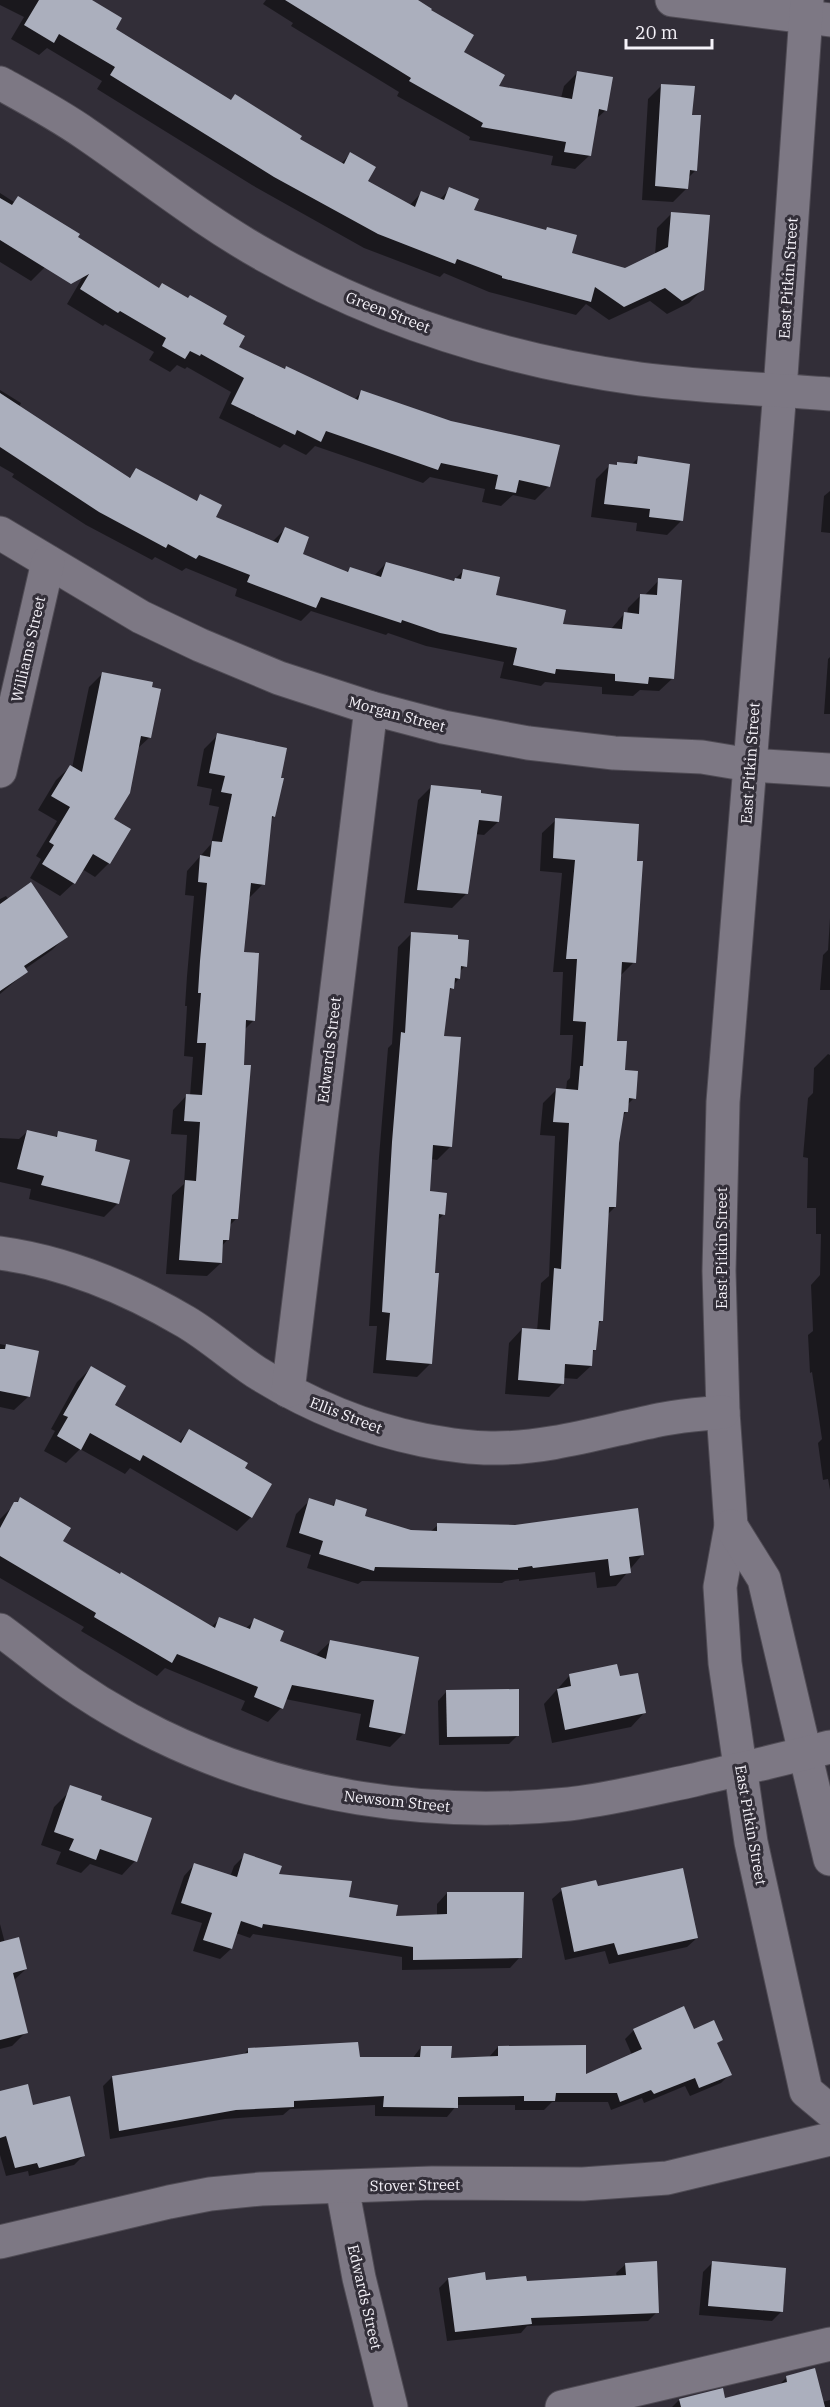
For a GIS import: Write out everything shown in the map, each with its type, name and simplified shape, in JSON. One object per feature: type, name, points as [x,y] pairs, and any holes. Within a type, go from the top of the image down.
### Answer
[{"type":"street","points":[[672,0],[814,13]]},
{"type":"street","name":"East Pitkin Street","points":[[814,13],[780,390],[723,1102],[719,1270],[723,1412],[732,1526],[720,1587],[725,1664],[752,1842],[806,2091],[830,2111]]},
{"type":"street","name":"Green Street","points":[[0,84],[85,133],[189,209],[266,256],[380,311],[465,341],[552,364],[641,379],[830,394]]},
{"type":"street","name":"Morgan Street","points":[[0,533],[141,617],[200,645],[279,678],[371,708],[443,727],[528,743],[614,753],[702,757],[750,765],[830,770]]},
{"type":"street","name":"Williams Street","points":[[0,771],[48,562]]},
{"type":"street","name":"Edwards Street","points":[[288,1391],[371,708]]},
{"type":"street","name":"Ellis Street","points":[[0,1253],[81,1274],[135,1295],[187,1323],[288,1391],[339,1415],[423,1440],[490,1448],[566,1441],[666,1418],[723,1412]]},
{"type":"street","name":"East Pitkin Street","points":[[732,1526],[764,1579],[817,1750],[830,1859]]},
{"type":"street","name":"Newsom Street","points":[[0,1630],[105,1706],[158,1735],[226,1764],[285,1783],[345,1796],[406,1805],[455,1808],[568,1804],[628,1795],[741,1770],[817,1750]]},
{"type":"street","name":"Stover Street","points":[[0,2242],[210,2194],[261,2189],[432,2183],[583,2184],[667,2178],[830,2139]]},
{"type":"street","name":"Edwards Street","points":[[342,2187],[358,2278],[391,2407]]},
{"type":"street","points":[[562,2407],[659,2396],[830,2344]]},
{"type":"building","points":[[39,0],[92,0],[122,18],[116,29],[231,100],[235,94],[302,136],[300,139],[344,164],[350,152],[376,167],[368,181],[415,207],[421,191],[444,200],[449,187],[479,199],[474,210],[546,230],[547,227],[577,235],[572,253],[625,268],[668,247],[671,212],[710,215],[704,290],[682,301],[665,288],[624,307],[595,287],[591,302],[502,278],[502,276],[457,259],[455,264],[378,234],[274,177],[110,75],[115,67],[59,34],[54,43],[24,25]]},
{"type":"building","points":[[285,0],[418,0],[474,35],[464,52],[505,75],[499,86],[572,99],[577,71],[613,77],[607,111],[599,109],[591,156],[564,152],[566,142],[481,127],[483,123],[409,81],[411,78]]},
{"type":"building","points":[[661,84],[695,86],[692,115],[701,115],[697,171],[690,170],[688,189],[655,186]]},
{"type":"building","points":[[18,196],[80,234],[78,237],[159,288],[162,283],[188,298],[190,295],[227,316],[223,324],[245,336],[239,347],[285,369],[286,366],[358,400],[361,390],[451,421],[560,445],[550,487],[519,480],[516,493],[495,489],[498,475],[441,463],[438,470],[326,431],[321,442],[297,430],[295,435],[231,404],[244,378],[201,354],[200,356],[190,351],[185,359],[162,346],[166,338],[120,311],[118,313],[80,289],[89,274],[71,284],[0,240],[0,198],[12,205]]},
{"type":"building","points":[[0,393],[130,478],[136,468],[197,501],[200,494],[222,505],[216,517],[278,543],[285,527],[309,537],[303,554],[348,572],[350,567],[381,577],[386,562],[454,581],[455,578],[461,579],[463,569],[500,577],[496,595],[566,610],[563,624],[622,629],[624,612],[639,614],[640,594],[657,595],[658,578],[682,580],[674,679],[649,677],[648,684],[615,681],[615,674],[556,669],[555,674],[513,665],[517,648],[440,633],[402,620],[401,623],[321,597],[316,608],[247,582],[250,575],[199,555],[196,559],[168,544],[166,548],[99,512],[0,447]]},
{"type":"building","points":[[638,456],[690,464],[683,521],[649,517],[650,509],[604,504],[609,464],[617,465],[617,462],[637,464]]},
{"type":"building","points":[[102,672],[153,682],[152,687],[161,689],[151,738],[141,736],[130,793],[114,819],[131,829],[110,864],[93,854],[75,884],[42,864],[54,845],[49,842],[70,807],[51,796],[70,765],[82,772]]},
{"type":"building","points":[[217,733],[287,748],[281,778],[284,778],[275,817],[272,816],[265,885],[251,883],[244,952],[259,953],[255,1021],[246,1020],[244,1065],[251,1065],[238,1219],[231,1219],[229,1240],[223,1240],[222,1263],[179,1260],[185,1180],[196,1181],[200,1122],[184,1121],[186,1094],[202,1095],[206,1043],[197,1043],[201,993],[198,993],[200,961],[207,883],[198,882],[200,855],[210,857],[212,841],[222,842],[232,794],[221,792],[225,776],[209,773]]},
{"type":"building","points":[[431,785],[481,790],[481,793],[502,796],[499,822],[479,820],[468,894],[417,890]]},
{"type":"building","points":[[555,818],[639,824],[637,861],[643,861],[636,963],[622,962],[617,1041],[627,1041],[625,1070],[638,1071],[636,1099],[629,1098],[628,1112],[624,1112],[619,1143],[616,1207],[609,1207],[603,1321],[599,1321],[592,1366],[565,1364],[564,1384],[518,1380],[522,1328],[550,1330],[554,1268],[561,1269],[569,1123],[553,1122],[556,1088],[578,1090],[580,1066],[583,1066],[586,1022],[573,1021],[577,959],[566,959],[575,860],[553,858]]},
{"type":"building","points":[[31,882],[68,937],[24,966],[28,972],[0,991],[0,904]]},
{"type":"building","points":[[411,932],[458,935],[458,939],[469,940],[467,967],[461,966],[460,979],[455,978],[454,989],[450,988],[444,1036],[461,1037],[452,1147],[433,1145],[430,1191],[447,1193],[445,1215],[439,1214],[435,1273],[439,1273],[432,1364],[386,1360],[390,1313],[382,1312],[392,1142],[401,1032],[405,1033]]},
{"type":"building","points":[[27,1130],[57,1137],[58,1131],[97,1140],[95,1151],[130,1160],[119,1204],[41,1185],[44,1176],[17,1169]]},
{"type":"building","points":[[6,1344],[39,1351],[30,1397],[0,1391],[0,1349],[5,1349]]},
{"type":"building","points":[[91,1366],[126,1386],[115,1405],[181,1443],[189,1429],[248,1463],[245,1468],[272,1484],[252,1518],[143,1455],[140,1461],[90,1433],[81,1450],[57,1436],[68,1417],[63,1415]]},
{"type":"building","points":[[20,1497],[71,1528],[63,1541],[120,1574],[121,1572],[215,1628],[219,1617],[250,1629],[254,1618],[284,1631],[280,1641],[326,1659],[330,1640],[419,1657],[405,1734],[369,1727],[374,1700],[292,1685],[283,1709],[254,1697],[258,1687],[177,1654],[172,1663],[94,1617],[96,1613],[0,1556],[0,1528],[14,1502],[18,1502]]},
{"type":"building","points":[[309,1498],[334,1506],[336,1499],[367,1509],[365,1516],[411,1530],[437,1531],[437,1523],[515,1525],[638,1508],[644,1555],[629,1557],[631,1573],[610,1576],[608,1559],[533,1568],[532,1566],[518,1568],[518,1570],[375,1567],[374,1571],[319,1554],[323,1541],[299,1533]]},
{"type":"building","points":[[617,1664],[620,1676],[638,1673],[646,1713],[565,1730],[557,1689],[571,1686],[569,1674]]},
{"type":"building","points":[[519,1689],[519,1736],[447,1737],[446,1690]]},
{"type":"building","points":[[70,1785],[102,1796],[101,1800],[152,1818],[137,1862],[100,1849],[96,1860],[69,1850],[74,1839],[54,1832]]},
{"type":"building","points":[[244,1853],[282,1866],[279,1874],[352,1881],[349,1897],[398,1905],[396,1916],[447,1914],[447,1892],[524,1892],[522,1958],[413,1960],[413,1947],[263,1924],[262,1928],[241,1921],[232,1949],[203,1940],[212,1913],[181,1903],[194,1863],[237,1877]]},
{"type":"building","points":[[683,1868],[698,1938],[618,1955],[614,1943],[574,1952],[561,1888],[596,1880],[598,1886]]},
{"type":"building","points":[[19,1937],[27,1969],[13,1973],[28,2033],[0,2040],[0,1942]]},
{"type":"building","points":[[684,2006],[694,2029],[714,2020],[723,2040],[717,2043],[732,2075],[699,2088],[695,2078],[654,2094],[651,2090],[620,2102],[617,2093],[556,2093],[555,2101],[524,2101],[524,2096],[458,2097],[458,2108],[383,2107],[384,2096],[294,2101],[294,2107],[236,2110],[119,2131],[112,2076],[248,2053],[248,2048],[358,2042],[360,2057],[420,2057],[421,2046],[452,2046],[451,2058],[498,2056],[498,2046],[586,2045],[586,2074],[642,2049],[633,2029]]},
{"type":"building","points":[[28,2084],[33,2105],[70,2096],[85,2156],[39,2168],[37,2163],[15,2168],[6,2136],[0,2138],[0,2091]]},
{"type":"building","points":[[657,2261],[659,2313],[531,2318],[532,2324],[455,2332],[448,2278],[485,2272],[486,2280],[526,2276],[527,2281],[626,2275],[625,2263]]},
{"type":"building","points":[[712,2261],[786,2268],[783,2312],[708,2306]]},
{"type":"building","points":[[815,2368],[825,2407],[681,2407],[679,2399],[723,2388],[725,2398],[787,2382],[786,2376]]}]
